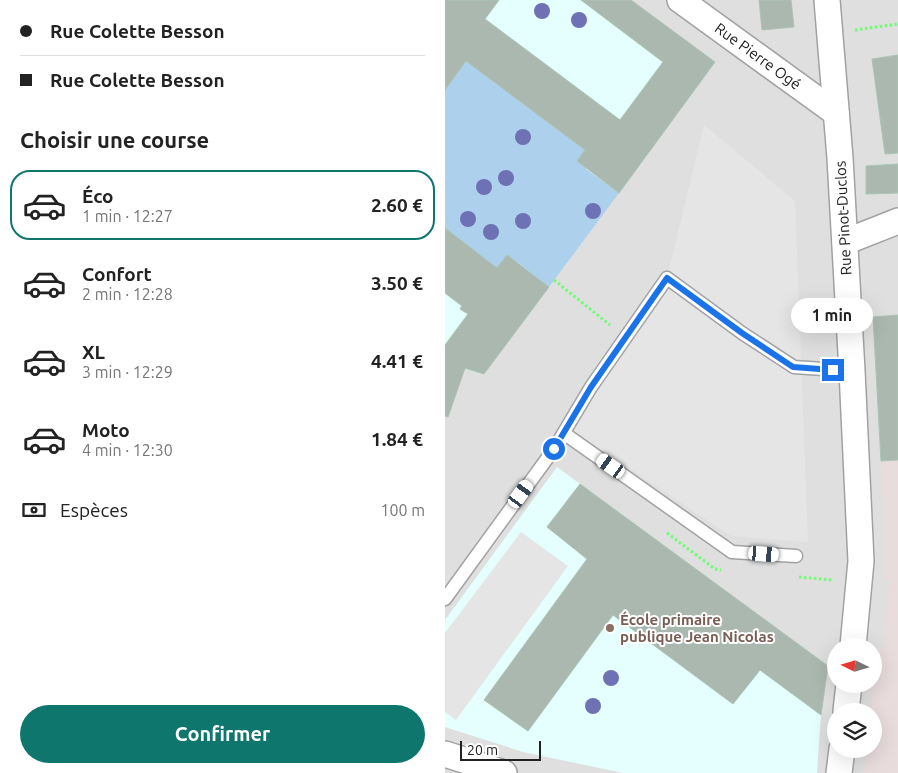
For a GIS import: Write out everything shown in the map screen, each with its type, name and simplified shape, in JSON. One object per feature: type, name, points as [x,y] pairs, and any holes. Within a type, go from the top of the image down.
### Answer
[{"type":"street","name":"Rue Pierre Ogé","points":[[680,0],[836,113]]},
{"type":"street","name":"Rue Pinot-Duclos","points":[[827,0],[845,242],[861,561],[854,638]]},
{"type":"street","points":[[845,242],[898,221]]},
{"type":"street","points":[[445,754],[504,773]]},
{"type":"street","points":[[839,773],[841,758]]},
{"type":"lane","points":[[554,449],[591,387],[667,278],[742,333],[793,367],[852,371]]},
{"type":"lane","points":[[445,599],[565,434],[732,552],[795,556]]},
{"type":"path","points":[[829,34],[898,24]]},
{"type":"path","points":[[554,280],[625,338]]},
{"type":"shaded area","points":[[445,0],[898,0],[898,773],[445,773]]},
{"type":"shaded area","points":[[445,0],[631,0],[715,62],[484,374],[445,361]]},
{"type":"shaded area","points":[[466,61],[585,150],[586,169],[619,193],[549,287],[517,262],[497,268],[445,228],[445,90]]},
{"type":"shaded area","points":[[704,125],[795,201],[808,542],[731,536],[563,424],[667,278]]},
{"type":"shaded area","points":[[898,427],[898,773],[864,773],[866,758],[882,758],[882,703],[871,703],[872,693],[883,692],[883,648],[890,579],[884,579],[885,545],[879,428]]},
{"type":"shaded area","name":"École primaire publique Jean Nicolas","points":[[557,467],[827,665],[817,773],[623,773],[523,752],[445,727],[445,620]]},
{"type":"shaded area","points":[[521,532],[568,566],[456,720],[445,712],[445,633]]},
{"type":"building","points":[[445,0],[499,0],[485,19],[620,120],[663,62],[581,0],[631,0],[715,62],[619,193],[577,161],[585,150],[466,61],[445,90]]},
{"type":"building","points":[[759,0],[791,0],[794,27],[762,30]]},
{"type":"building","points":[[898,55],[898,153],[885,154],[872,59]]},
{"type":"building","points":[[898,164],[898,193],[866,194],[866,166]]},
{"type":"building","points":[[445,228],[497,268],[507,255],[549,287],[484,374],[465,368],[448,417],[445,416],[445,345],[468,314],[460,309],[462,306],[445,293]]},
{"type":"building","points":[[898,315],[898,460],[881,461],[873,317]]},
{"type":"building","points":[[580,484],[827,665],[821,715],[760,670],[733,704],[613,615],[528,731],[484,700],[587,559],[547,527]]},
{"type":"place","name":"École primaire publique Jean Nicolas","points":[[610,628]]},
{"type":"route","points":[[554,449],[591,387],[667,278],[742,333],[793,367],[833,370]]}]
